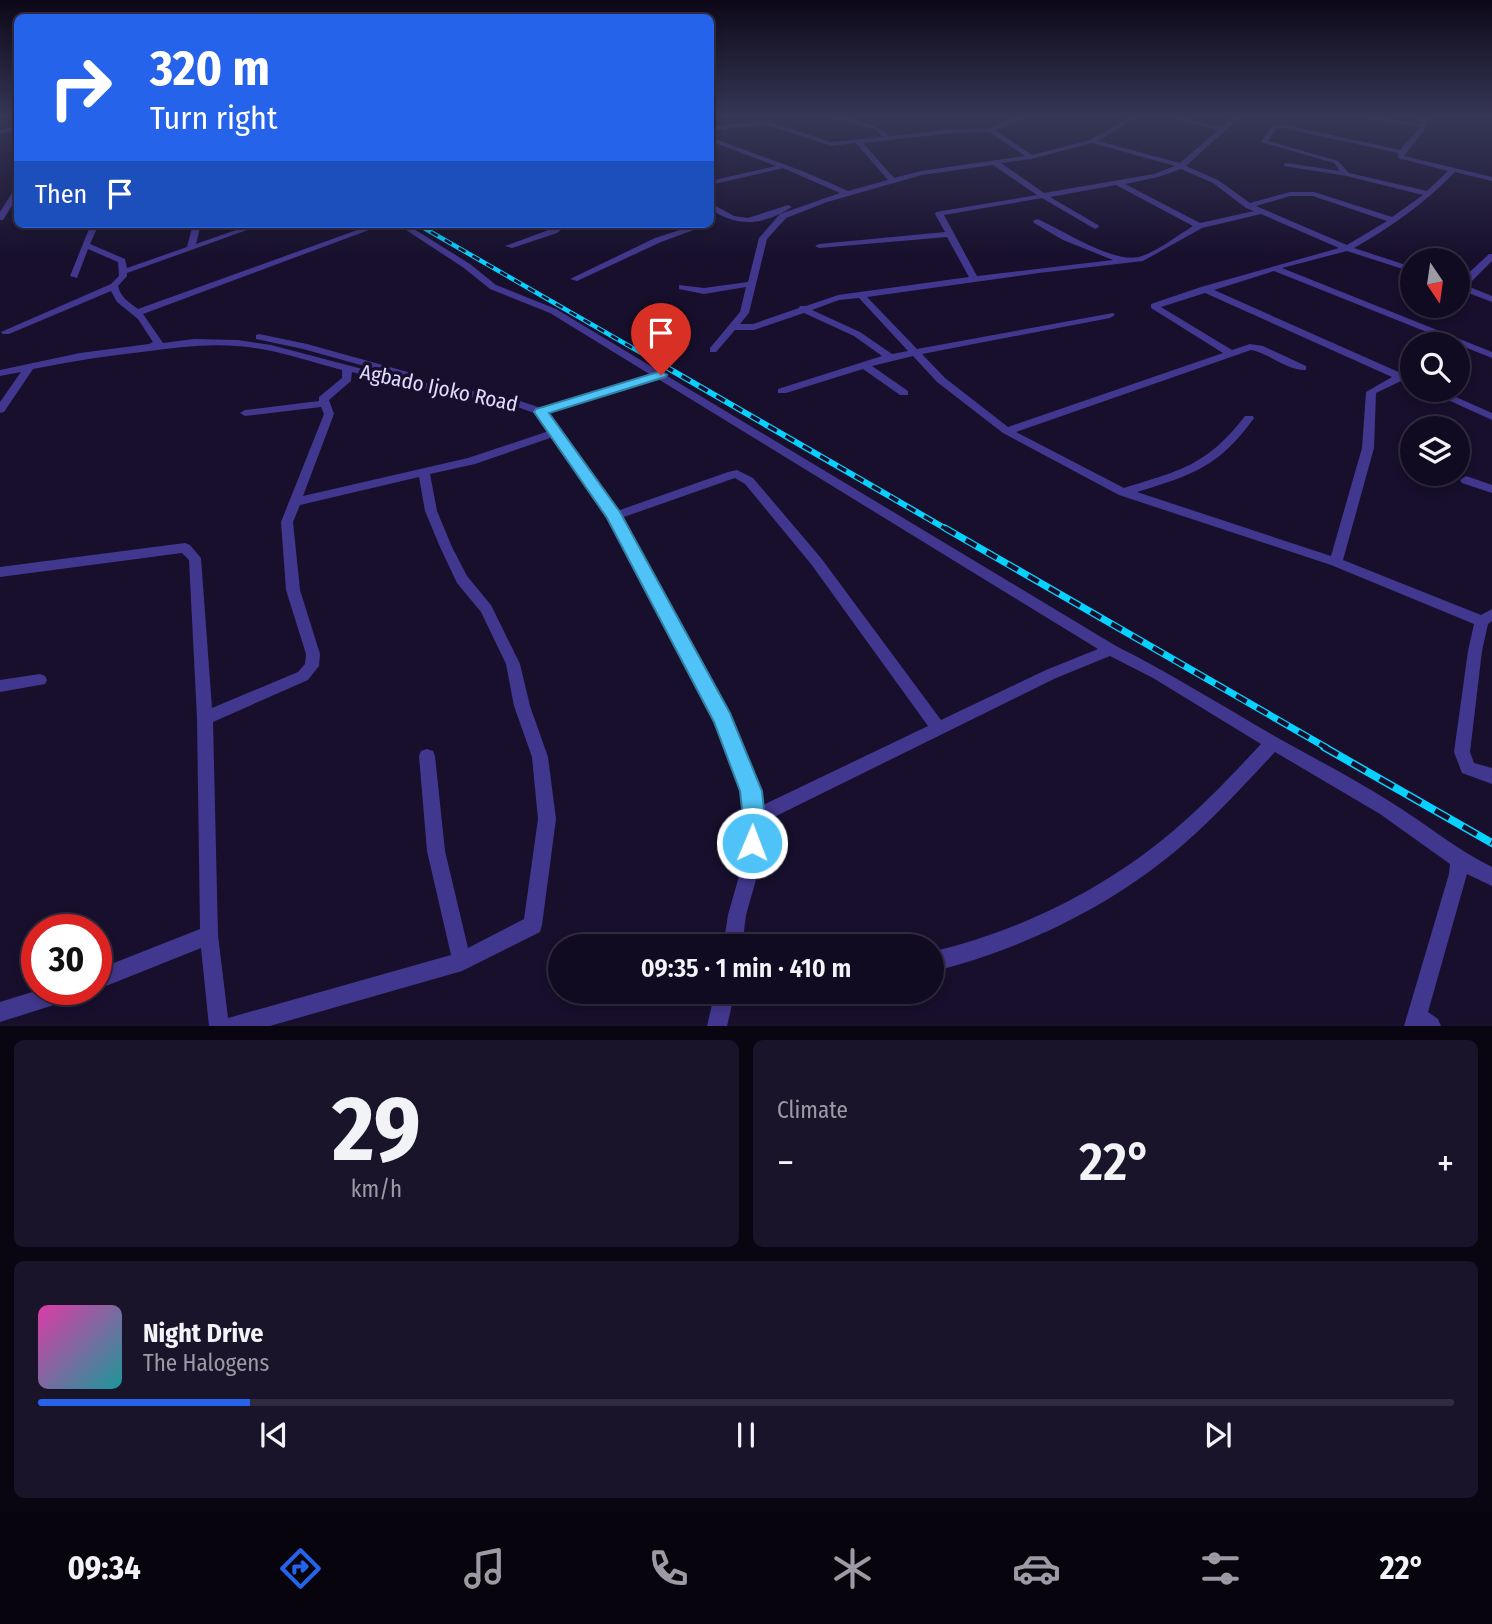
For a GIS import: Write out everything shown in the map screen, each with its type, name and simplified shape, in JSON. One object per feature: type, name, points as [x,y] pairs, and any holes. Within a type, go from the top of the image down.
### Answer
[{"type":"street","points":[[778,164],[848,194]]},
{"type":"street","points":[[878,164],[892,180]]},
{"type":"street","points":[[713,350],[734,327],[749,300],[749,284],[767,231],[783,216],[892,180],[982,164]]},
{"type":"street","points":[[998,164],[1095,227]]},
{"type":"street","points":[[1170,164],[1212,179],[1249,206],[1346,248],[1400,266]]},
{"type":"street","points":[[974,278],[939,216],[943,212],[1156,176],[1183,164]]},
{"type":"street","points":[[1286,164],[1347,174],[1429,194]]},
{"type":"street","points":[[1340,164],[1347,174]]},
{"type":"street","points":[[1419,164],[1488,178],[1492,170]]},
{"type":"street","points":[[714,182],[783,166]]},
{"type":"street","points":[[1230,353],[1154,306],[1346,248],[1429,194],[1452,171]]},
{"type":"street","points":[[1118,183],[1199,226]]},
{"type":"street","points":[[1249,206],[1290,194],[1314,194],[1393,219]]},
{"type":"street","points":[[0,218],[14,196]]},
{"type":"street","points":[[714,208],[726,218],[749,223],[813,198],[824,201]]},
{"type":"street","points":[[734,327],[754,327],[838,298],[974,278],[1127,262],[1155,254],[1199,226],[1263,211]]},
{"type":"street","points":[[714,221],[726,218]]},
{"type":"street","points":[[1037,221],[1066,238],[1127,262]]},
{"type":"street","points":[[74,276],[93,228]]},
{"type":"street","points":[[191,248],[196,228]]},
{"type":"street","points":[[6,332],[114,286],[123,272],[248,228]]},
{"type":"street","points":[[137,313],[370,228]]},
{"type":"street","points":[[407,228],[467,266],[493,287],[553,311],[1111,650],[1158,674],[1387,808],[1459,859],[1492,877]]},
{"type":"street","points":[[509,246],[557,228]]},
{"type":"street","points":[[574,279],[658,240],[693,228]]},
{"type":"street","points":[[819,246],[950,234]]},
{"type":"street","points":[[86,245],[118,258],[122,261],[123,272]]},
{"type":"street","points":[[1470,277],[1492,256]]},
{"type":"street","points":[[1274,268],[1492,355]]},
{"type":"street","points":[[682,287],[704,291],[749,284]]},
{"type":"street","points":[[114,286],[116,296],[122,304],[137,313],[158,343],[149,348]]},
{"type":"street","points":[[1204,289],[1400,377]]},
{"type":"street","points":[[1470,291],[1492,299]]},
{"type":"street","points":[[861,295],[941,380],[1007,431],[1123,492],[1336,562],[1487,617],[1475,651],[1462,752],[1468,768],[1492,776]]},
{"type":"street","points":[[803,308],[857,334],[890,357]]},
{"type":"street","points":[[782,391],[890,357],[1110,315]]},
{"type":"street","points":[[259,337],[439,382]]},
{"type":"street","name":"Agbado Ijoko Road","points":[[0,373],[80,356],[194,342],[238,343],[271,348],[392,380],[502,399],[541,412],[614,516],[723,719],[751,791],[754,818],[750,869],[734,934]]},
{"type":"street","points":[[1007,431],[1255,346],[1302,368]]},
{"type":"street","points":[[865,366],[904,393]]},
{"type":"street","points":[[0,410],[29,367]]},
{"type":"street","points":[[323,404],[327,394],[347,379],[347,369]]},
{"type":"street","points":[[541,412],[661,375]]},
{"type":"street","points":[[1336,562],[1368,448],[1371,392],[1400,377]]},
{"type":"street","points":[[1458,402],[1492,417]]},
{"type":"street","points":[[245,413],[323,404]]},
{"type":"street","points":[[205,718],[303,676],[312,666],[313,654],[293,590],[287,522],[288,513],[295,502],[329,414],[323,404]]},
{"type":"street","points":[[1123,492],[1199,468],[1231,444],[1249,418]]},
{"type":"street","points":[[295,502],[471,461],[557,432]]},
{"type":"street","points":[[233,1026],[462,961],[533,925],[547,819],[540,757],[522,706],[513,664],[486,609],[462,579],[446,547],[431,511],[424,472]]},
{"type":"street","points":[[614,516],[728,476],[737,474],[749,481],[816,561],[939,729]]},
{"type":"street","points":[[1470,481],[1492,489]]},
{"type":"street","points":[[0,572],[185,548],[192,552],[195,558],[205,718],[209,935],[219,1026]]},
{"type":"street","points":[[754,818],[1051,674],[1111,650]]},
{"type":"street","points":[[0,686],[40,680]]},
{"type":"street","points":[[944,960],[1032,929],[1127,874],[1186,830],[1273,743]]},
{"type":"street","points":[[428,756],[436,851],[462,961]]},
{"type":"street","points":[[1420,1022],[1458,874],[1459,859]]},
{"type":"street","points":[[112,974],[209,935]]},
{"type":"street","points":[[717,1026],[722,1004]]},
{"type":"street","points":[[0,1012],[22,1005]]},
{"type":"railway","points":[[424,228],[650,358]]},
{"type":"railway","points":[[647,356],[948,530]]},
{"type":"railway","points":[[945,528],[1327,748]]},
{"type":"railway","points":[[1324,747],[1492,843]]},
{"type":"route","points":[[661,375],[541,412],[614,516],[723,719],[751,791],[754,818],[752,843]]}]
